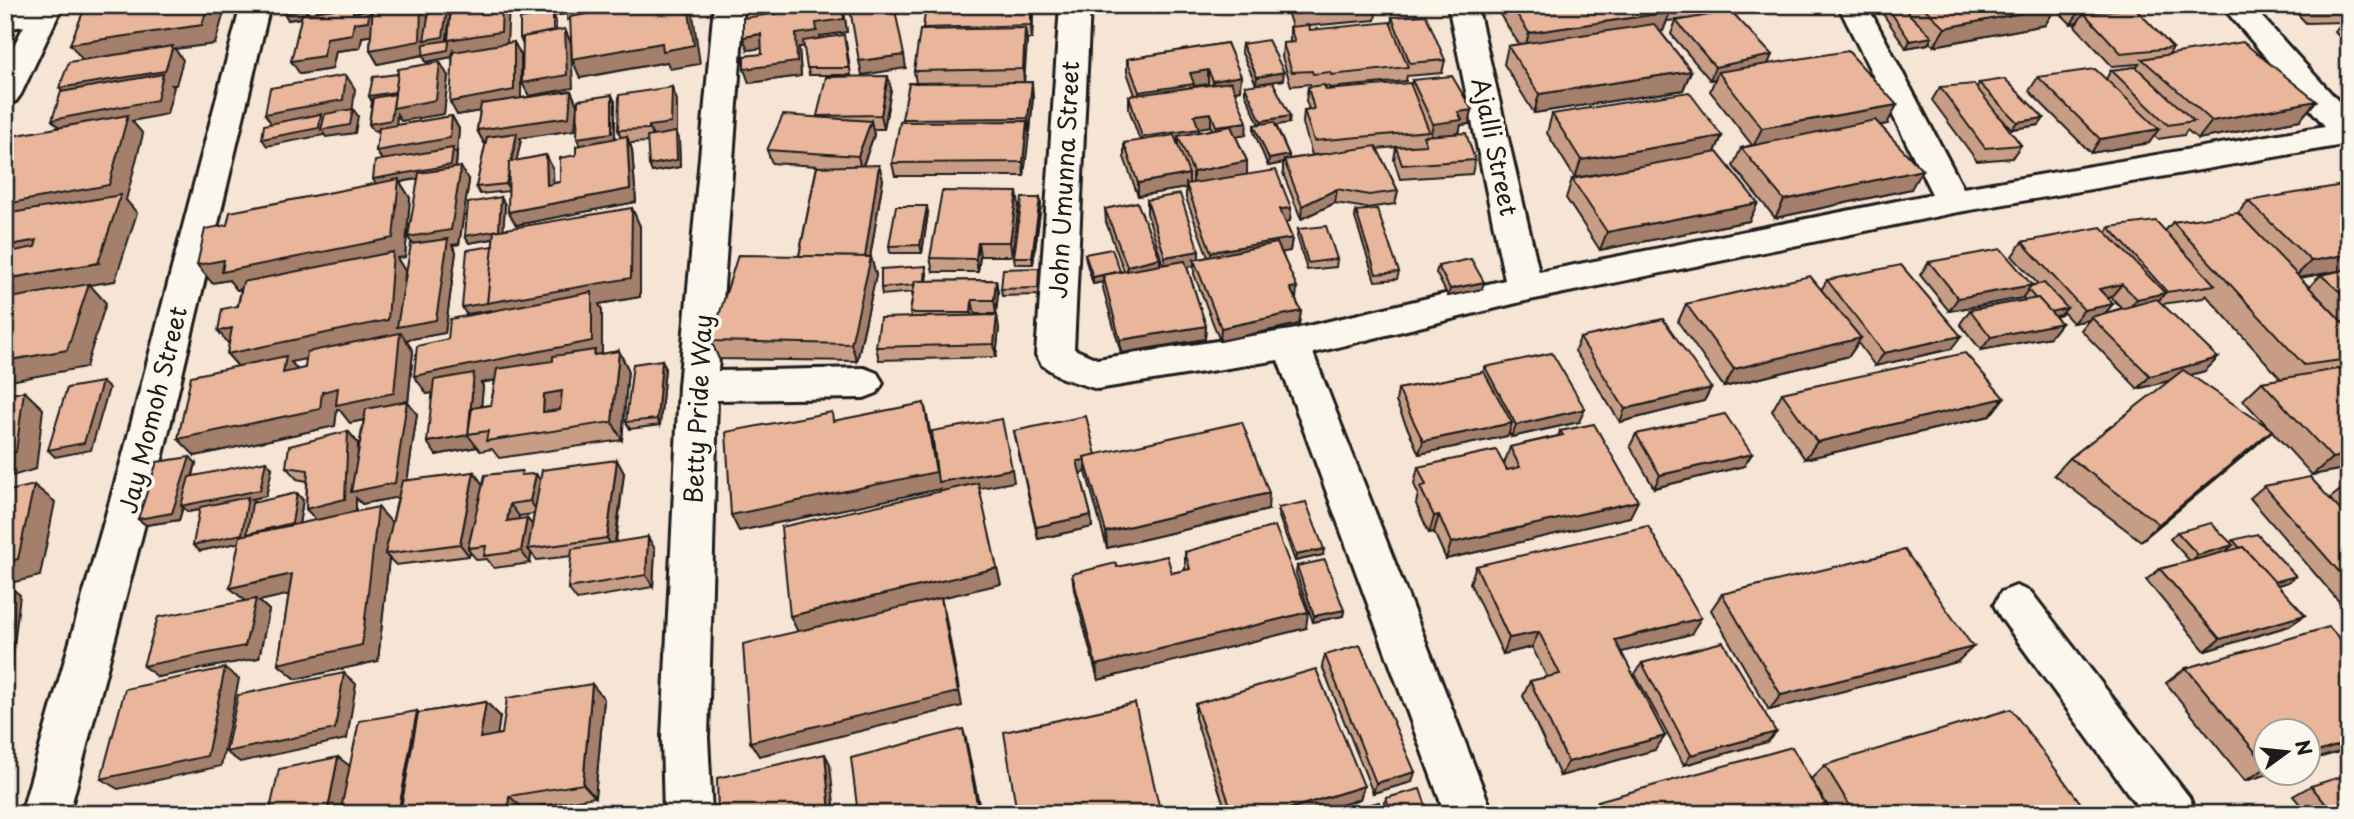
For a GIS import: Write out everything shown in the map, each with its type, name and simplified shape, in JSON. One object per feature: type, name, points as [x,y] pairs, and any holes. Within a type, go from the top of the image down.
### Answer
[{"type":"street","name":"Jay Momoh Street","points":[[45,814],[144,456],[256,5]]},
{"type":"street","name":"Betty Pride Way","points":[[688,814],[685,738],[698,386],[729,5]]},
{"type":"street","name":"John Umunna Street","points":[[1075,5],[1055,355],[1075,368],[1097,374],[1291,344]]},
{"type":"street","name":"Ajalli Street","points":[[1462,5],[1525,288]]},
{"type":"street","points":[[1852,5],[1953,201]]},
{"type":"street","points":[[2235,5],[2349,133]]},
{"type":"street","points":[[5,20],[47,9]]},
{"type":"street","points":[[5,94],[47,9]]},
{"type":"street","points":[[1469,814],[1291,344],[1525,288],[1953,201],[2349,133]]},
{"type":"street","points":[[698,386],[863,383]]},
{"type":"street","points":[[2017,605],[2172,814]]},
{"type":"building","points":[[86,5],[208,5],[202,25],[70,44]]},
{"type":"building","points":[[286,5],[302,5],[301,10],[284,13]]},
{"type":"building","points":[[373,5],[421,5],[420,41],[370,50]]},
{"type":"building","points":[[466,5],[502,5],[501,32],[448,40],[451,8]]},
{"type":"building","points":[[567,5],[637,5],[570,17],[567,20]]},
{"type":"building","points":[[637,5],[688,5],[694,45],[663,51],[662,43],[572,59],[570,17]]},
{"type":"building","points":[[842,5],[844,19],[816,23],[817,31],[796,34],[797,62],[744,69],[744,56],[762,54],[761,34],[743,37],[743,18]]},
{"type":"building","points":[[894,5],[904,55],[859,61],[850,9]]},
{"type":"building","points":[[926,5],[1031,5],[1031,25],[923,28]]},
{"type":"building","points":[[1291,5],[1377,5],[1377,7],[1294,14]]},
{"type":"building","points":[[1511,5],[1664,5],[1670,12],[1529,33]]},
{"type":"building","points":[[1664,5],[1692,5],[1667,8]]},
{"type":"building","points":[[1886,5],[1900,5],[1932,37],[1910,41]]},
{"type":"building","points":[[1921,5],[2056,5],[2057,6],[1945,28]]},
{"type":"building","points":[[2075,5],[2114,5],[2080,10]]},
{"type":"building","points":[[2313,5],[2349,5],[2349,9],[2316,9]]},
{"type":"building","points":[[354,6],[353,13],[370,10],[368,21],[354,23],[352,34],[327,38],[323,56],[291,61],[302,14]]},
{"type":"building","points":[[2135,8],[2173,48],[2121,53],[2084,13]]},
{"type":"building","points":[[447,10],[443,37],[424,40],[429,13]]},
{"type":"building","points":[[1731,11],[1772,55],[1715,67],[1676,21]]},
{"type":"building","points":[[553,14],[553,31],[520,38],[520,19]]},
{"type":"building","points":[[1426,15],[1445,60],[1410,63],[1392,17]]},
{"type":"building","points":[[1390,22],[1408,67],[1331,75],[1330,72],[1292,72],[1283,43],[1295,42],[1290,27],[1308,25],[1310,30]]},
{"type":"building","points":[[1654,24],[1691,71],[1539,94],[1508,46]]},
{"type":"building","points":[[1025,28],[1023,69],[914,71],[920,30]]},
{"type":"building","points":[[565,29],[567,75],[522,83],[523,37]]},
{"type":"building","points":[[844,35],[849,68],[807,68],[803,41]]},
{"type":"building","points":[[448,40],[448,50],[423,55],[424,44]]},
{"type":"building","points":[[1268,40],[1284,72],[1257,77],[1242,44]]},
{"type":"building","points":[[514,42],[514,90],[450,102],[453,52]]},
{"type":"building","points":[[2243,42],[2316,101],[2212,121],[2142,59]]},
{"type":"building","points":[[1227,43],[1241,76],[1213,81],[1208,70],[1190,73],[1194,84],[1139,92],[1127,59]]},
{"type":"building","points":[[173,46],[165,71],[59,88],[69,62]]},
{"type":"building","points":[[1848,51],[1897,105],[1762,128],[1718,72]]},
{"type":"building","points":[[440,62],[436,100],[393,108],[398,69]]},
{"type":"building","points":[[2136,67],[2194,121],[2168,125],[2111,70]]},
{"type":"building","points":[[2095,69],[2159,129],[2100,139],[2038,77]]},
{"type":"building","points":[[163,74],[157,100],[52,120],[61,92]]},
{"type":"building","points":[[398,74],[395,92],[369,96],[373,77]]},
{"type":"building","points":[[346,75],[343,100],[265,114],[270,88]]},
{"type":"building","points":[[888,76],[881,115],[817,116],[826,77]]},
{"type":"building","points":[[1452,76],[1472,110],[1458,112],[1462,120],[1433,124],[1412,80]]},
{"type":"building","points":[[2005,79],[2044,118],[2017,122],[1979,83]]},
{"type":"building","points":[[1032,82],[1028,118],[902,119],[909,83]]},
{"type":"building","points":[[1231,82],[1247,122],[1216,126],[1211,113],[1194,115],[1199,129],[1142,137],[1129,96]]},
{"type":"building","points":[[1273,82],[1290,116],[1261,121],[1245,86]]},
{"type":"building","points":[[1410,83],[1429,131],[1314,141],[1304,110],[1314,109],[1308,87],[1324,85],[1326,90]]},
{"type":"building","points":[[1974,84],[2021,145],[1985,148],[1940,87]]},
{"type":"building","points":[[672,87],[671,123],[649,126],[649,129],[618,130],[619,95]]},
{"type":"building","points":[[571,91],[569,117],[477,130],[481,104]]},
{"type":"building","points":[[1689,92],[1722,136],[1581,160],[1552,114]]},
{"type":"building","points":[[395,94],[391,120],[369,124],[373,98]]},
{"type":"building","points":[[612,95],[612,133],[577,138],[578,100]]},
{"type":"building","points":[[353,109],[350,125],[321,130],[325,114]]},
{"type":"building","points":[[321,114],[319,128],[262,139],[264,125]]},
{"type":"building","points":[[128,115],[109,185],[5,204],[7,137]]},
{"type":"building","points":[[783,115],[871,121],[858,156],[767,150]]},
{"type":"building","points":[[452,116],[450,138],[376,151],[379,128]]},
{"type":"building","points":[[1875,120],[1922,170],[1784,200],[1741,148]]},
{"type":"building","points":[[1027,121],[1023,162],[892,163],[900,122]]},
{"type":"building","points":[[1274,122],[1289,155],[1269,159],[1254,125]]},
{"type":"building","points":[[1231,126],[1247,161],[1193,172],[1178,136]]},
{"type":"building","points":[[676,132],[677,160],[649,165],[647,137]]},
{"type":"building","points":[[517,133],[506,184],[476,187],[487,137]]},
{"type":"building","points":[[1466,133],[1475,160],[1402,165],[1396,147],[1426,145],[1423,136]]},
{"type":"building","points":[[1174,135],[1189,174],[1138,183],[1124,143]]},
{"type":"building","points":[[627,136],[630,189],[508,212],[509,162],[546,155],[547,185],[560,182],[560,158],[576,155],[576,146]]},
{"type":"building","points":[[1376,146],[1398,191],[1369,195],[1337,189],[1302,206],[1284,160]]},
{"type":"building","points":[[453,148],[451,165],[373,179],[375,161]]},
{"type":"building","points":[[1717,152],[1758,203],[1607,232],[1572,179]]},
{"type":"building","points":[[879,165],[865,257],[799,256],[817,167]]},
{"type":"building","points":[[461,167],[451,230],[408,237],[419,173]]},
{"type":"building","points":[[1276,170],[1291,208],[1280,209],[1292,238],[1211,252],[1186,184]]},
{"type":"building","points":[[399,179],[393,238],[222,272],[224,260],[197,265],[205,229],[227,225],[230,212]]},
{"type":"building","points":[[2349,184],[2349,254],[2311,261],[2248,201]]},
{"type":"building","points":[[942,191],[1017,192],[1010,242],[978,242],[976,259],[930,258]]},
{"type":"building","points":[[1180,194],[1199,251],[1165,257],[1147,200]]},
{"type":"building","points":[[121,195],[98,263],[5,279],[5,253],[35,247],[37,240],[5,247],[5,214]]},
{"type":"building","points":[[501,197],[499,230],[465,236],[468,203]]},
{"type":"building","points":[[1022,198],[1040,198],[1032,257],[1014,257]]},
{"type":"building","points":[[1137,202],[1160,258],[1127,266],[1105,209]]},
{"type":"building","points":[[896,206],[927,206],[920,245],[889,246]]},
{"type":"building","points":[[632,208],[631,278],[487,303],[494,231]]},
{"type":"building","points":[[1377,209],[1399,272],[1376,274],[1356,211]]},
{"type":"building","points":[[2238,213],[2349,329],[2349,359],[2304,365],[2173,222]]},
{"type":"building","points":[[2156,221],[2215,285],[2167,292],[2109,227]]},
{"type":"building","points":[[1326,226],[1337,259],[1308,263],[1298,229]]},
{"type":"building","points":[[2101,227],[2165,293],[2137,299],[2122,284],[2099,289],[2113,304],[2084,310],[2022,242]]},
{"type":"building","points":[[448,239],[436,320],[397,327],[411,244]]},
{"type":"building","points":[[1277,243],[1297,287],[1290,288],[1301,311],[1221,328],[1194,260]]},
{"type":"building","points":[[493,246],[487,303],[462,307],[467,250]]},
{"type":"building","points":[[1112,249],[1120,271],[1093,277],[1085,254]]},
{"type":"building","points":[[2001,249],[2032,285],[1958,298],[1929,262]]},
{"type":"building","points":[[393,252],[388,320],[227,354],[232,328],[218,331],[222,309],[238,306],[243,282]]},
{"type":"building","points":[[738,255],[871,257],[851,344],[711,341]]},
{"type":"building","points":[[1471,259],[1484,282],[1450,289],[1438,266]]},
{"type":"building","points":[[1185,261],[1206,326],[1120,340],[1103,275]]},
{"type":"building","points":[[1901,265],[1961,336],[1884,353],[1827,280]]},
{"type":"building","points":[[926,266],[925,281],[915,281],[914,285],[881,288],[881,269]]},
{"type":"building","points":[[1039,268],[1038,288],[1001,289],[1003,269]]},
{"type":"building","points":[[2349,269],[2349,300],[2321,275]]},
{"type":"building","points":[[1810,276],[1861,338],[1734,369],[1686,304]]},
{"type":"building","points":[[996,280],[994,300],[972,300],[971,313],[910,313],[915,281]]},
{"type":"building","points":[[2044,283],[2067,308],[2050,312],[2028,290],[2031,286]]},
{"type":"building","points":[[89,284],[67,350],[5,361],[5,299]]},
{"type":"building","points":[[592,292],[592,341],[414,376],[417,346],[448,339],[450,319]]},
{"type":"building","points":[[2038,298],[2061,323],[1991,337],[1970,310]]},
{"type":"building","points":[[2157,299],[2218,358],[2150,376],[2091,317]]},
{"type":"building","points":[[997,315],[994,344],[876,347],[880,318]]},
{"type":"building","points":[[1663,319],[1711,388],[1625,409],[1580,338]]},
{"type":"building","points":[[400,333],[394,393],[336,405],[338,388],[322,392],[320,409],[178,439],[191,376],[286,356],[283,373],[305,368],[307,352]]},
{"type":"building","points":[[595,350],[594,355],[619,351],[612,422],[486,441],[488,431],[468,434],[472,408],[491,405],[497,369],[553,361],[553,356]],"holes":[[[562,391],[560,410],[543,412],[544,394]]]},
{"type":"building","points":[[1552,353],[1585,409],[1516,425],[1485,367]]},
{"type":"building","points":[[1965,353],[2004,398],[1817,442],[1782,393]]},
{"type":"building","points":[[662,360],[657,419],[626,422],[633,364]]},
{"type":"building","points":[[2349,367],[2349,454],[2332,458],[2262,382]]},
{"type":"building","points":[[2183,370],[2272,430],[2159,524],[2070,458]]},
{"type":"building","points":[[1484,372],[1512,423],[1423,441],[1398,389]]},
{"type":"building","points":[[474,373],[468,435],[427,442],[434,380]]},
{"type":"building","points":[[102,382],[84,443],[48,450],[67,388]]},
{"type":"building","points":[[24,391],[16,452],[5,455],[5,396]]},
{"type":"building","points":[[407,401],[395,483],[351,492],[366,409]]},
{"type":"building","points":[[924,403],[936,472],[731,515],[726,432],[832,412],[833,421]]},
{"type":"building","points":[[1725,414],[1752,454],[1660,475],[1636,434]]},
{"type":"building","points":[[1086,416],[1096,455],[1077,461],[1091,515],[1036,527],[1014,431]]},
{"type":"building","points":[[1002,419],[1012,469],[938,482],[932,431]]},
{"type":"building","points":[[1242,422],[1269,493],[1106,532],[1084,457]]},
{"type":"building","points":[[1594,424],[1638,501],[1451,543],[1439,515],[1434,516],[1420,487],[1426,485],[1418,467],[1496,450],[1507,470],[1520,467],[1510,447],[1563,435],[1560,431]]},
{"type":"building","points":[[348,431],[345,499],[306,509],[308,470],[286,467],[289,446]]},
{"type":"building","points":[[190,457],[172,513],[138,519],[157,462]]},
{"type":"building","points":[[617,460],[607,538],[528,549],[542,470]]},
{"type":"building","points":[[266,461],[260,490],[181,506],[189,477]]},
{"type":"building","points":[[522,471],[521,475],[536,474],[530,501],[510,504],[507,521],[527,518],[521,551],[484,556],[486,546],[468,548],[485,475]]},
{"type":"building","points":[[474,472],[460,544],[385,554],[402,481]]},
{"type":"building","points":[[2310,477],[2349,520],[2349,583],[2264,486]]},
{"type":"building","points":[[978,483],[997,568],[790,616],[781,527]]},
{"type":"building","points":[[34,485],[18,559],[5,563],[5,492]]},
{"type":"building","points":[[297,493],[292,523],[247,534],[252,503]]},
{"type":"building","points":[[248,497],[242,534],[193,545],[200,507]]},
{"type":"building","points":[[1306,502],[1324,549],[1296,555],[1278,508]]},
{"type":"building","points":[[378,507],[362,645],[278,664],[292,574],[230,588],[240,536]]},
{"type":"building","points":[[2211,523],[2233,545],[2198,555],[2177,532]]},
{"type":"building","points":[[1275,526],[1308,612],[1096,665],[1072,574],[1116,563],[1117,567],[1167,556],[1172,573],[1190,569],[1185,552]]},
{"type":"building","points":[[1648,526],[1701,618],[1615,640],[1665,736],[1568,762],[1530,681],[1560,674],[1539,632],[1509,638],[1476,566]]},
{"type":"building","points":[[2257,534],[2296,576],[2274,582],[2243,547],[2240,548],[2233,540]]},
{"type":"building","points":[[648,537],[646,575],[568,588],[572,549]]},
{"type":"building","points":[[2243,547],[2305,615],[2220,639],[2160,569]]},
{"type":"building","points":[[1905,550],[1973,647],[1781,695],[1722,594]]},
{"type":"building","points":[[1325,560],[1344,610],[1314,616],[1297,566]]},
{"type":"building","points":[[941,598],[958,692],[750,742],[743,644]]},
{"type":"building","points":[[256,599],[245,646],[143,666],[158,617]]},
{"type":"building","points":[[2329,627],[2349,649],[2349,742],[2322,751],[2322,718],[2252,718],[2252,748],[2186,668]]},
{"type":"building","points":[[2349,634],[2349,644],[2342,636]]},
{"type":"building","points":[[1723,642],[1776,732],[1691,755],[1642,663]]},
{"type":"building","points":[[1360,645],[1415,772],[1376,783],[1325,655]]},
{"type":"building","points":[[225,668],[207,756],[101,779],[125,689]]},
{"type":"building","points":[[1316,669],[1364,786],[1272,814],[1233,814],[1195,704]]},
{"type":"building","points":[[344,673],[335,729],[226,752],[238,695]]},
{"type":"building","points":[[592,684],[583,784],[509,796],[508,810],[487,814],[400,814],[418,713],[486,702],[480,738],[502,734],[507,698]]},
{"type":"building","points":[[1135,703],[1161,814],[1017,814],[1004,732]]},
{"type":"building","points":[[2011,709],[2085,809],[2070,814],[1855,814],[1825,765]]},
{"type":"building","points":[[417,711],[398,814],[340,814],[359,721]]},
{"type":"building","points":[[963,729],[979,814],[858,814],[851,758]]},
{"type":"building","points":[[1792,747],[1831,814],[1604,814],[1598,801]]},
{"type":"building","points":[[825,754],[830,814],[718,814],[717,778]]},
{"type":"building","points":[[338,757],[327,814],[269,814],[279,769]]},
{"type":"building","points":[[2349,774],[2349,814],[2334,814],[2313,788],[2322,788],[2322,783]]},
{"type":"building","points":[[1420,789],[1429,814],[1392,814],[1386,798]]},
{"type":"building","points":[[1379,802],[1383,814],[1336,814]]}]
